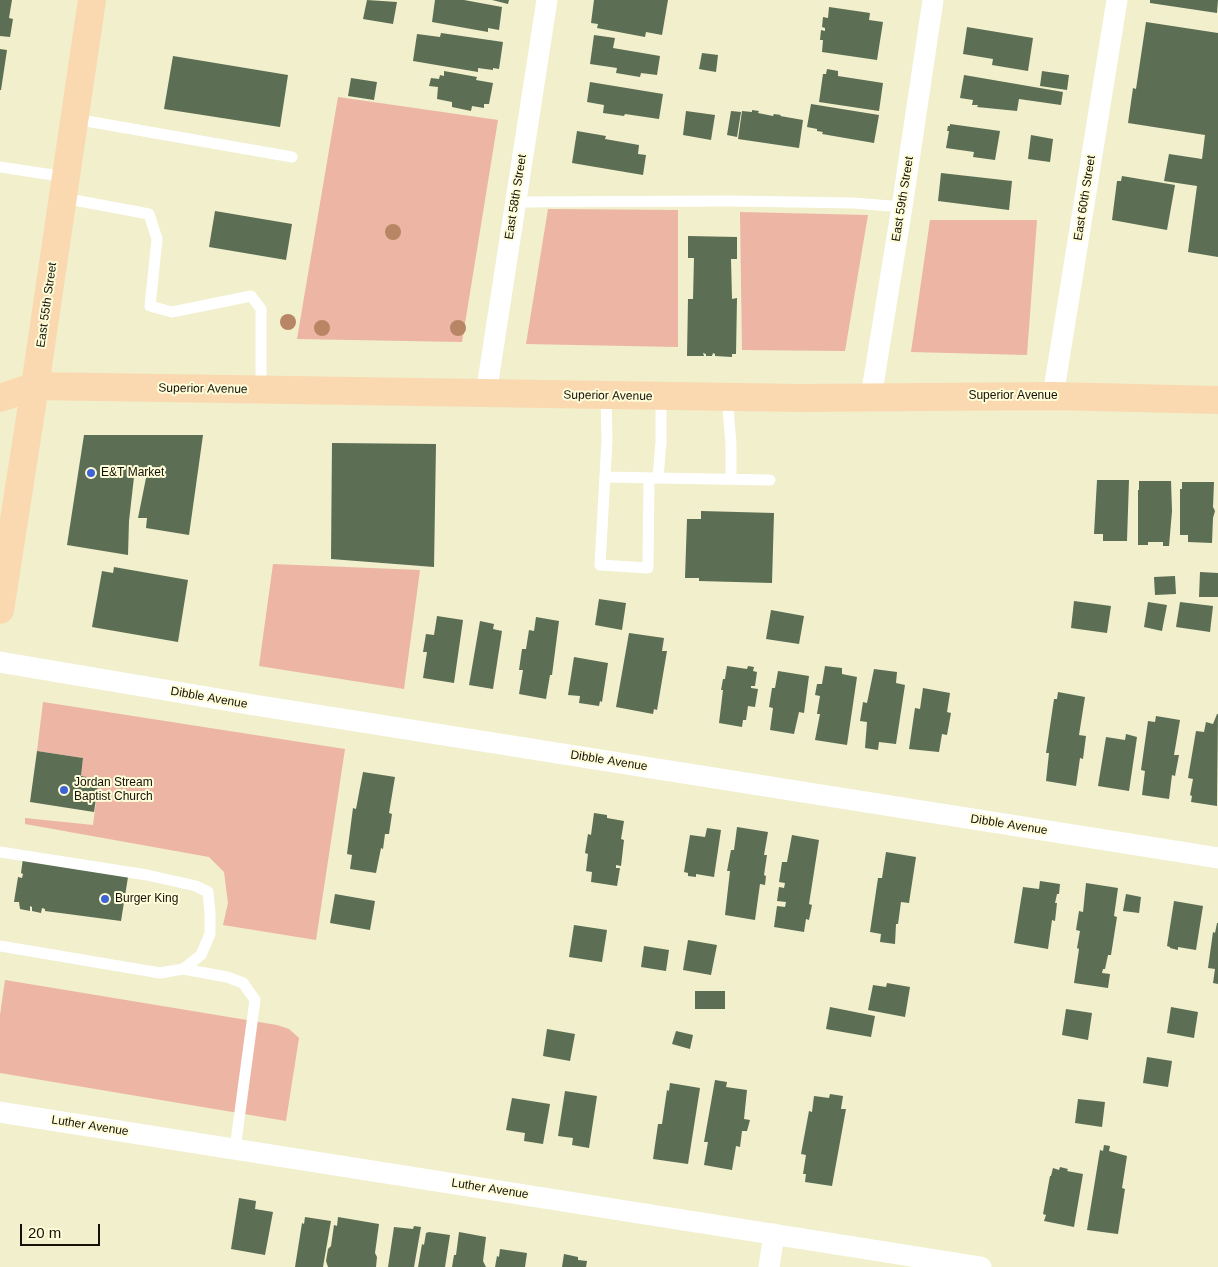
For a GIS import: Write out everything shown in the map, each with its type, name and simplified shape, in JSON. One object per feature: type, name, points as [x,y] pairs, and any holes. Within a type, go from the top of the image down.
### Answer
[{"type":"main road","name":"East 55th Street","points":[[0,610],[3,565],[35,386],[92,0]]},
{"type":"main road","name":"Superior Avenue","points":[[0,398],[35,386],[606,396],[801,398],[1054,396],[1218,400]]},
{"type":"street","name":"East 58th Street","points":[[486,394],[548,0]]},
{"type":"street","name":"East 59th Street","points":[[871,397],[933,0]]},
{"type":"street","name":"East 60th Street","points":[[1054,396],[1116,0]]},
{"type":"street","name":"Dibble Avenue","points":[[0,662],[266,707],[1218,858]]},
{"type":"street","name":"Luther Avenue","points":[[0,1112],[980,1267]]},
{"type":"street","points":[[769,1267],[774,1234]]},
{"type":"lane","points":[[75,119],[292,157]]},
{"type":"lane","points":[[0,167],[149,214],[157,238],[150,306],[172,312],[251,296],[261,309],[261,390]]},
{"type":"lane","points":[[516,202],[778,202],[854,203],[902,207]]},
{"type":"lane","points":[[606,396],[607,440],[600,565],[648,568],[654,478],[661,442],[661,396]]},
{"type":"lane","points":[[727,397],[731,444],[731,479]]},
{"type":"lane","points":[[605,477],[770,480]]},
{"type":"lane","points":[[0,852],[146,875],[196,886],[208,892],[210,934],[201,955],[183,969]]},
{"type":"lane","points":[[0,946],[160,973],[183,969],[227,977],[243,983],[255,1000],[235,1149]]},
{"type":"shaded area","points":[[338,97],[498,120],[462,342],[297,339]]},
{"type":"shaded area","points":[[548,209],[678,210],[678,347],[526,344]]},
{"type":"shaded area","points":[[740,212],[868,215],[845,351],[742,350]]},
{"type":"shaded area","points":[[930,220],[1037,220],[1027,355],[911,352]]},
{"type":"shaded area","points":[[273,564],[420,570],[404,689],[259,666]]},
{"type":"shaded area","points":[[43,702],[345,749],[316,940],[223,925],[228,903],[224,872],[209,857],[25,824],[25,818],[93,825],[99,779],[81,776],[83,758],[37,751]]},
{"type":"shaded area","points":[[5,980],[277,1025],[289,1029],[299,1038],[286,1121],[0,1073],[0,1015]]},
{"type":"building","points":[[0,0],[12,0],[9,18],[13,19],[10,37],[0,36]]},
{"type":"building","points":[[367,0],[397,2],[393,24],[363,19]]},
{"type":"building","points":[[435,0],[464,0],[502,7],[499,30],[488,28],[488,32],[432,22]]},
{"type":"building","points":[[492,0],[509,0],[508,4]]},
{"type":"building","points":[[594,0],[668,0],[662,35],[646,32],[645,37],[597,28],[598,24],[591,23]]},
{"type":"building","points":[[1150,0],[1218,0],[1217,13],[1150,3]]},
{"type":"building","points":[[829,7],[870,13],[869,20],[883,22],[877,60],[822,52],[823,40],[820,40],[821,30],[825,31],[825,28],[822,27],[823,17],[828,18]]},
{"type":"building","points":[[1146,22],[1218,33],[1218,257],[1188,252],[1197,186],[1164,181],[1169,154],[1202,159],[1205,135],[1128,123],[1133,88],[1136,89]]},
{"type":"building","points":[[967,27],[1033,38],[1028,71],[992,65],[993,59],[963,54]]},
{"type":"building","points":[[441,33],[503,42],[499,69],[478,68],[478,72],[413,61],[417,34],[440,37]]},
{"type":"building","points":[[594,35],[615,38],[613,48],[660,56],[657,75],[641,73],[640,77],[616,73],[617,68],[590,64]]},
{"type":"building","points":[[0,49],[7,50],[1,90],[0,90]]},
{"type":"building","points":[[702,53],[718,55],[716,72],[699,69]]},
{"type":"building","points":[[173,56],[288,75],[280,127],[164,109]]},
{"type":"building","points":[[827,69],[838,71],[838,76],[883,83],[879,111],[819,102],[823,74],[826,74]]},
{"type":"building","points":[[444,71],[477,77],[476,80],[493,83],[489,104],[484,104],[484,108],[472,106],[471,111],[452,107],[452,102],[437,99],[438,87],[429,86],[431,78],[439,79],[440,75],[444,76]]},
{"type":"building","points":[[1042,71],[1069,75],[1067,90],[1040,86]]},
{"type":"building","points":[[964,75],[1063,92],[1061,105],[1019,99],[1017,111],[977,107],[978,105],[972,105],[973,100],[960,98]]},
{"type":"building","points":[[351,78],[377,82],[374,100],[348,96]]},
{"type":"building","points":[[590,82],[663,94],[659,119],[603,113],[604,105],[587,102]]},
{"type":"building","points":[[811,104],[879,115],[874,143],[822,134],[823,132],[817,131],[817,129],[807,127]]},
{"type":"building","points":[[752,110],[773,116],[774,114],[803,120],[799,148],[738,139],[742,111],[752,112]]},
{"type":"building","points":[[686,111],[715,115],[711,140],[683,135]]},
{"type":"building","points":[[731,111],[741,112],[737,137],[727,135]]},
{"type":"building","points":[[950,124],[1000,131],[995,160],[973,157],[974,152],[946,148],[949,131],[947,131]]},
{"type":"building","points":[[577,131],[606,136],[605,139],[639,145],[638,154],[646,155],[643,175],[572,163]]},
{"type":"building","points":[[1031,135],[1053,139],[1050,162],[1028,159]]},
{"type":"building","points":[[941,173],[1012,181],[1009,210],[938,201]]},
{"type":"building","points":[[1122,176],[1175,185],[1167,230],[1112,220],[1117,181],[1121,181]]},
{"type":"building","points":[[215,211],[292,224],[286,260],[209,247]]},
{"type":"building","points":[[688,236],[737,237],[737,259],[731,259],[732,299],[737,298],[736,354],[732,354],[732,357],[715,356],[713,353],[712,356],[706,356],[703,353],[704,356],[687,356],[688,299],[693,299],[694,258],[688,258]]},
{"type":"building","points":[[84,435],[203,435],[189,535],[146,528],[147,518],[138,518],[146,478],[134,477],[129,521],[128,555],[67,545]]},
{"type":"building","points":[[332,443],[436,444],[434,567],[331,559]]},
{"type":"building","points":[[1097,480],[1129,480],[1127,541],[1103,541],[1103,534],[1094,534]]},
{"type":"building","points":[[1139,481],[1171,481],[1172,511],[1169,546],[1163,546],[1163,542],[1148,542],[1148,545],[1138,545]]},
{"type":"building","points":[[1182,482],[1214,482],[1213,507],[1215,511],[1212,543],[1188,542],[1188,535],[1180,535],[1180,489],[1182,489]]},
{"type":"building","points":[[701,511],[774,513],[772,583],[699,581],[699,578],[685,578],[687,519],[701,519]]},
{"type":"building","points":[[114,567],[188,580],[178,642],[92,627],[102,571],[113,573]]},
{"type":"building","points":[[1200,572],[1218,573],[1218,597],[1199,597]]},
{"type":"building","points":[[1175,576],[1176,594],[1155,595],[1154,577]]},
{"type":"building","points":[[599,599],[626,603],[622,630],[595,625]]},
{"type":"building","points":[[1074,601],[1111,606],[1107,633],[1071,628]]},
{"type":"building","points":[[1148,602],[1167,605],[1162,631],[1144,627]]},
{"type":"building","points":[[1180,602],[1213,606],[1210,632],[1176,627]]},
{"type":"building","points":[[771,610],[804,616],[799,644],[766,639]]},
{"type":"building","points":[[437,616],[463,620],[454,683],[423,678],[427,652],[423,652],[426,634],[434,635]]},
{"type":"building","points":[[536,617],[559,621],[552,675],[550,675],[546,699],[519,694],[523,670],[519,670],[522,649],[526,649],[529,630],[534,631]]},
{"type":"building","points":[[480,621],[494,624],[493,629],[502,631],[493,689],[469,685]]},
{"type":"building","points":[[629,633],[664,638],[662,651],[667,651],[657,710],[654,709],[653,714],[616,707]]},
{"type":"building","points":[[574,657],[608,663],[602,702],[600,701],[599,706],[579,703],[580,696],[568,695]]},
{"type":"building","points":[[727,666],[747,669],[748,666],[754,667],[753,671],[757,672],[755,686],[751,686],[751,688],[758,689],[755,707],[748,706],[746,720],[743,720],[742,727],[719,723],[723,690],[721,690]]},
{"type":"building","points":[[825,666],[842,668],[842,674],[857,677],[847,745],[815,740],[820,714],[817,714],[820,696],[815,695],[817,684],[822,684]]},
{"type":"building","points":[[874,669],[897,672],[896,683],[905,685],[896,744],[879,742],[878,750],[865,748],[867,722],[860,721],[863,702],[867,703]]},
{"type":"building","points":[[778,671],[809,676],[804,713],[799,712],[794,734],[770,730],[773,708],[769,707],[772,688],[775,688]]},
{"type":"building","points":[[923,688],[950,693],[947,712],[951,713],[947,735],[942,734],[939,752],[909,749],[915,708],[920,709]]},
{"type":"building","points":[[1058,692],[1085,697],[1079,735],[1086,736],[1083,759],[1080,758],[1076,786],[1046,781],[1049,753],[1046,753],[1054,699],[1057,699]]},
{"type":"building","points":[[1217,714],[1217,806],[1191,802],[1192,796],[1190,795],[1193,779],[1188,778],[1196,731],[1204,732],[1206,722],[1213,724]]},
{"type":"building","points":[[1156,716],[1180,720],[1174,755],[1179,755],[1175,776],[1172,775],[1169,799],[1142,795],[1145,771],[1141,770],[1148,721],[1155,722]]},
{"type":"building","points":[[1126,734],[1137,737],[1129,791],[1098,786],[1106,737],[1125,740]]},
{"type":"building","name":"Jordan Stream Baptist Church","points":[[37,751],[83,758],[81,776],[99,779],[94,812],[30,802]]},
{"type":"building","points":[[363,772],[395,777],[389,813],[392,814],[389,834],[385,834],[376,873],[350,869],[352,855],[347,854],[353,808],[356,809]]},
{"type":"building","points":[[594,813],[624,821],[621,839],[624,840],[621,866],[616,865],[616,868],[620,868],[617,886],[591,882],[592,872],[586,871],[588,854],[585,853],[588,834],[591,835]]},
{"type":"building","points":[[737,827],[768,832],[764,855],[767,855],[764,875],[766,876],[765,885],[760,884],[755,920],[725,915],[730,871],[727,871],[731,850],[734,850]]},
{"type":"building","points":[[707,828],[721,830],[714,877],[696,874],[696,877],[688,876],[688,873],[684,872],[690,835],[705,837]]},
{"type":"building","points":[[792,835],[819,840],[809,904],[812,905],[809,920],[806,919],[804,932],[774,927],[777,906],[785,907],[786,902],[777,901],[779,887],[784,888],[785,883],[779,882],[782,862],[787,862]]},
{"type":"building","points":[[886,852],[916,857],[909,903],[901,902],[898,924],[896,924],[895,944],[880,942],[881,934],[870,932],[878,878],[882,878]]},
{"type":"building","points":[[23,858],[128,877],[121,921],[45,911],[42,908],[41,913],[32,911],[30,906],[30,911],[20,909],[19,902],[14,902],[18,877],[22,878],[23,874],[21,873]]},
{"type":"building","points":[[1040,881],[1060,884],[1059,894],[1057,894],[1055,903],[1057,903],[1055,921],[1052,920],[1048,949],[1014,943],[1023,887],[1039,889]]},
{"type":"building","points":[[1086,883],[1118,888],[1114,916],[1117,917],[1111,955],[1108,955],[1105,969],[1103,969],[1102,973],[1110,974],[1108,988],[1074,983],[1080,931],[1076,930],[1079,911],[1083,912]]},
{"type":"building","points":[[335,894],[375,901],[370,930],[330,923]]},
{"type":"building","points":[[1126,894],[1141,897],[1139,913],[1123,911]]},
{"type":"building","points":[[1174,901],[1203,906],[1196,950],[1178,947],[1178,950],[1167,946]]},
{"type":"building","points":[[1217,923],[1218,984],[1213,983],[1215,969],[1208,968],[1213,932],[1215,933]]},
{"type":"building","points":[[574,925],[607,930],[602,962],[569,957]]},
{"type":"building","points":[[688,940],[717,945],[711,975],[683,970]]},
{"type":"building","points":[[644,946],[669,950],[666,971],[641,967]]},
{"type":"building","points":[[887,983],[910,987],[905,1017],[868,1010],[873,985],[886,987]]},
{"type":"building","points":[[695,991],[725,991],[725,1009],[695,1009]]},
{"type":"building","points":[[830,1007],[875,1016],[871,1037],[826,1029]]},
{"type":"building","points":[[1171,1007],[1198,1012],[1194,1038],[1167,1033]]},
{"type":"building","points":[[1066,1009],[1092,1013],[1088,1040],[1062,1035]]},
{"type":"building","points":[[547,1029],[575,1034],[570,1061],[543,1056]]},
{"type":"building","points":[[676,1031],[693,1035],[690,1049],[672,1044]]},
{"type":"building","points":[[1147,1057],[1172,1061],[1168,1087],[1143,1083]]},
{"type":"building","points":[[715,1080],[727,1082],[726,1087],[747,1090],[744,1119],[750,1120],[747,1131],[742,1131],[740,1147],[736,1146],[732,1170],[704,1165],[708,1142],[704,1142]]},
{"type":"building","points":[[670,1083],[700,1088],[688,1164],[653,1159],[658,1124],[662,1124],[667,1090],[669,1091]]},
{"type":"building","points":[[565,1091],[597,1096],[589,1148],[572,1145],[573,1138],[558,1136]]},
{"type":"building","points":[[830,1094],[843,1096],[841,1109],[846,1109],[832,1186],[805,1182],[806,1174],[803,1174],[806,1155],[801,1154],[809,1111],[812,1112],[814,1096],[829,1098]]},
{"type":"building","points":[[512,1098],[550,1104],[543,1144],[524,1141],[525,1133],[506,1130]]},
{"type":"building","points":[[1078,1099],[1105,1102],[1102,1127],[1075,1123]]},
{"type":"building","points":[[1104,1145],[1110,1146],[1109,1151],[1127,1156],[1122,1188],[1125,1189],[1118,1234],[1087,1230],[1100,1150],[1103,1151]]},
{"type":"building","points":[[1060,1167],[1068,1169],[1067,1171],[1083,1174],[1074,1227],[1044,1221],[1046,1215],[1043,1214],[1050,1176],[1053,1168],[1059,1170]]},
{"type":"building","points":[[239,1198],[256,1201],[255,1209],[273,1212],[265,1255],[231,1249]]},
{"type":"building","points":[[305,1217],[331,1221],[323,1267],[295,1267],[302,1223],[304,1224]]},
{"type":"building","points":[[338,1217],[379,1224],[375,1253],[377,1257],[376,1267],[328,1267],[326,1261],[328,1249],[331,1246],[334,1225],[337,1226]]},
{"type":"building","points":[[414,1226],[421,1227],[414,1267],[388,1267],[394,1227],[413,1229]]},
{"type":"building","points":[[459,1232],[486,1237],[483,1261],[486,1267],[452,1267],[454,1255],[456,1255]]},
{"type":"building","points":[[426,1233],[450,1235],[445,1267],[418,1267],[422,1244],[424,1245]]},
{"type":"building","points":[[500,1249],[527,1253],[525,1267],[495,1267]]},
{"type":"building","points":[[564,1254],[578,1257],[578,1260],[587,1261],[586,1267],[562,1267]]},
{"type":"place","name":"E&T Market","points":[[91,473]]},
{"type":"place","name":"Jordan Stream Baptist Church","points":[[64,790]]},
{"type":"place","name":"Burger King","points":[[105,899]]}]
